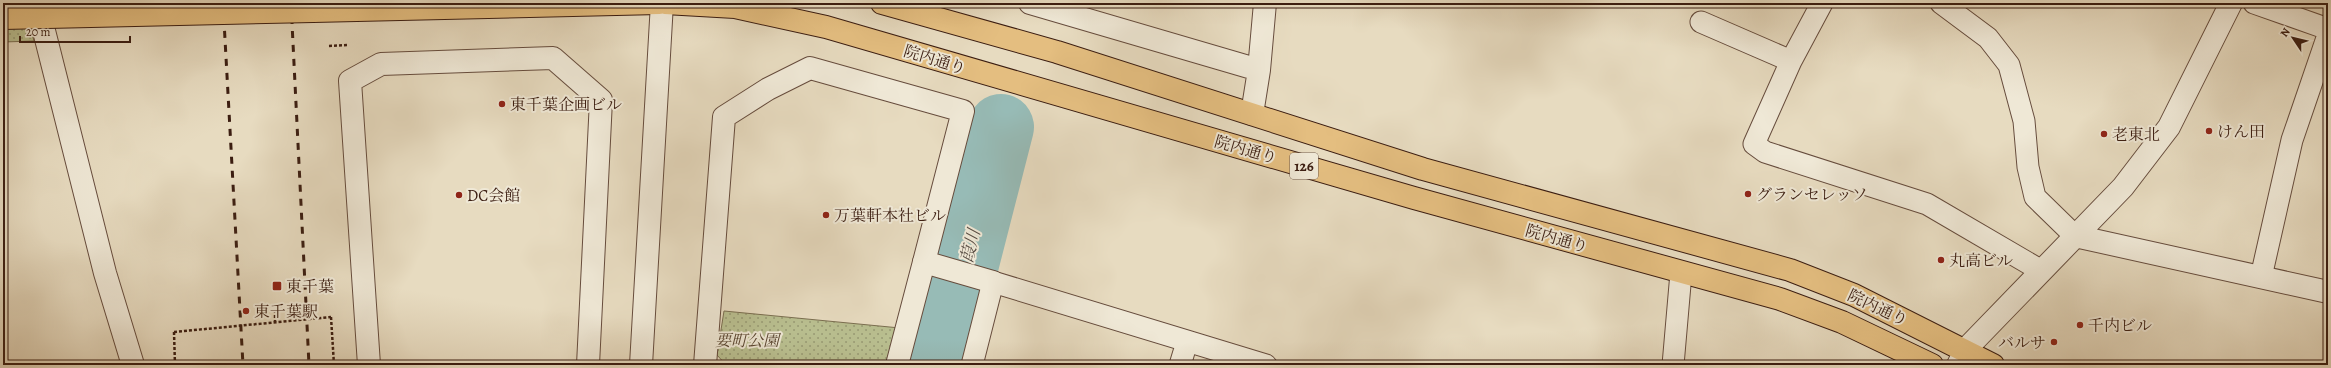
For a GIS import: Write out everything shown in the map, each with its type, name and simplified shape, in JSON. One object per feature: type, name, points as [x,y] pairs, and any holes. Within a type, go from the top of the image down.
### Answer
[{"type":"highway","points":[[3,18],[659,3]]},
{"type":"highway","name":"院内通り","points":[[664,3],[735,7],[826,27],[1112,111],[1787,302],[1842,322],[1932,365]]},
{"type":"highway","name":"院内通り","points":[[882,3],[1057,52],[1423,169],[1790,270],[1854,294],[1962,357],[1993,365]]},
{"type":"street","points":[[37,3],[97,243],[132,365]]},
{"type":"street","points":[[641,365],[664,3]]},
{"type":"street","points":[[1030,3],[1074,10],[1258,70]]},
{"type":"street","points":[[1252,114],[1265,3]]},
{"type":"street","points":[[1962,357],[2040,270],[2123,187],[2169,127],[2228,4]]},
{"type":"street","points":[[369,365],[350,81],[381,64],[553,58],[601,100],[588,365]]},
{"type":"street","points":[[705,365],[724,117],[768,89],[810,68],[963,111],[897,365]]},
{"type":"street","points":[[2075,236],[2328,292]]},
{"type":"street","points":[[924,262],[993,282]]},
{"type":"lane","points":[[1822,3],[1791,61],[1754,144],[1765,152],[1927,204],[2040,270]]},
{"type":"lane","points":[[1941,3],[1988,38],[2009,65],[2024,121],[2028,167],[2035,197],[2075,236]]},
{"type":"lane","points":[[2254,3],[2327,37],[2292,140],[2261,277]]},
{"type":"lane","points":[[1701,22],[1791,61]]},
{"type":"lane","points":[[1673,365],[1681,273]]},
{"type":"lane","points":[[972,365],[993,282],[1266,365]]},
{"type":"lane","points":[[1180,365],[1187,342]]},
{"type":"path","points":[[275,310],[275,322]]},
{"type":"path","points":[[175,365],[174,332],[331,317],[334,365]]},
{"type":"green space","points":[[3,3],[24,3],[34,41],[3,42]]},
{"type":"green space","name":"要町公園","points":[[724,311],[900,328],[889,365],[726,365],[717,355]]},
{"type":"waterway","name":"葭川","points":[[940,365],[1001,127]]},
{"type":"railway","points":[[223,3],[243,365]]},
{"type":"railway","points":[[291,3],[309,365]]},
{"type":"place","name":"東千葉企画ビル","points":[[502,104]]},
{"type":"place","name":"けん田","points":[[2209,131]]},
{"type":"place","name":"老東北","points":[[2104,134]]},
{"type":"place","name":"グランセレッソ","points":[[1748,194]]},
{"type":"place","name":"DC会館","points":[[459,195]]},
{"type":"place","name":"万葉軒本社ビル","points":[[826,215]]},
{"type":"place","name":"丸高ビル","points":[[1941,260]]},
{"type":"place","name":"東千葉","points":[[277,286]]},
{"type":"place","name":"東千葉駅","points":[[246,311]]},
{"type":"place","name":"千内ビル","points":[[2080,325]]},
{"type":"place","name":"バルサ","points":[[2054,342]]}]
